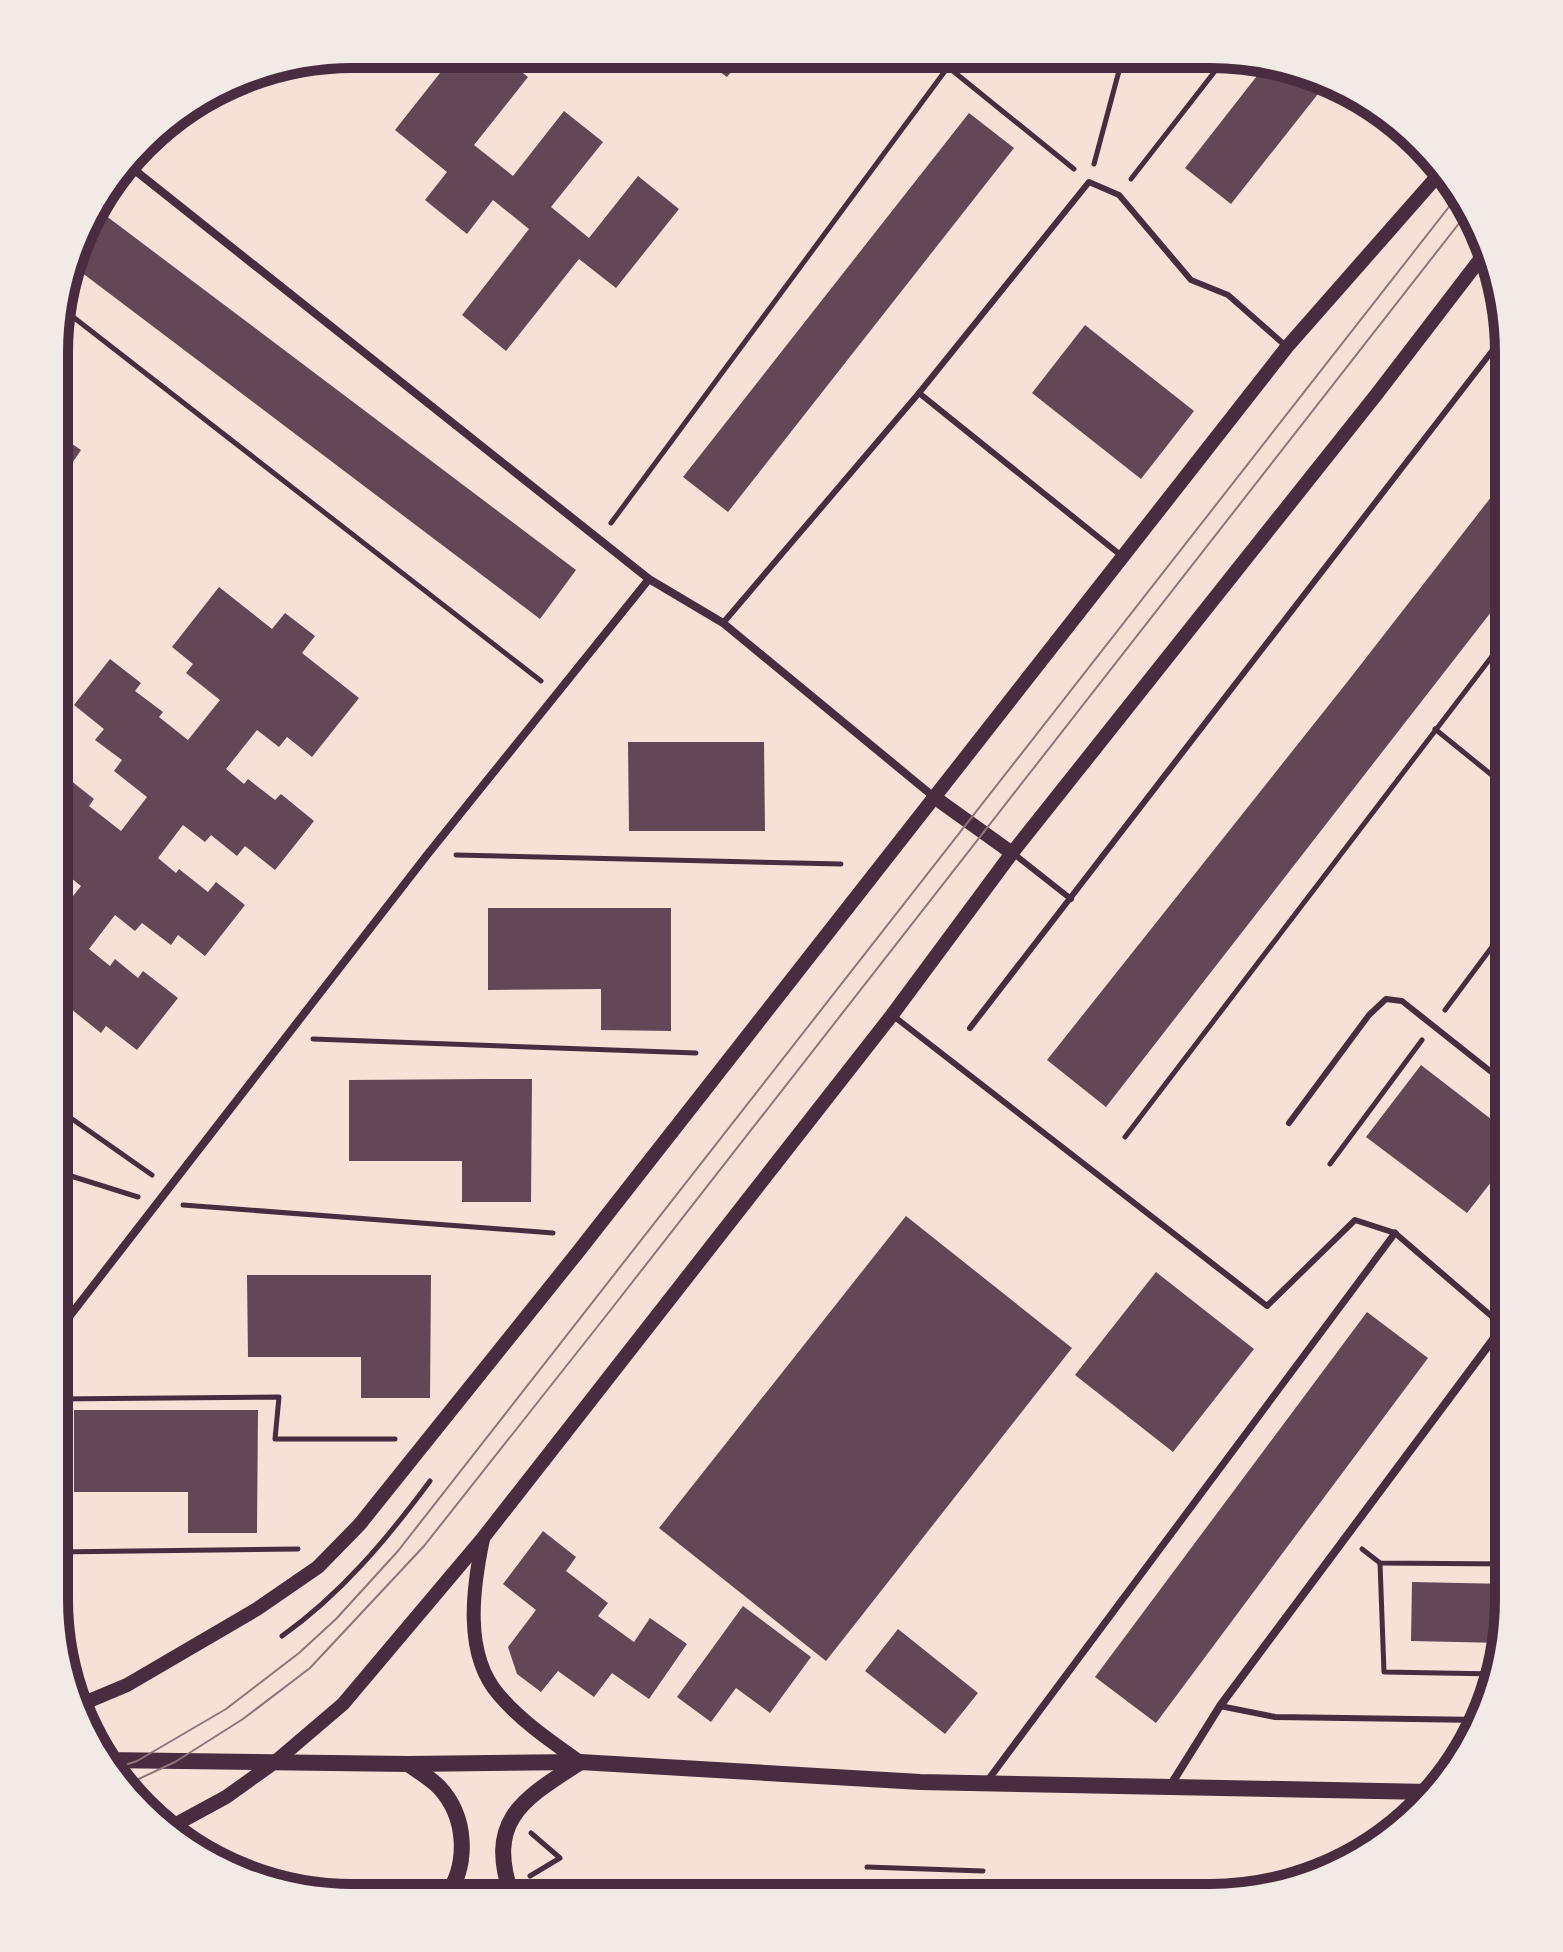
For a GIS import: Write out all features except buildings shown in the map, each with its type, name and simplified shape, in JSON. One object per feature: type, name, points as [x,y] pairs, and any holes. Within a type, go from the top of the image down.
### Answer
[{"type":"main road","points":[[118,1760],[408,1764],[580,1762],[985,1783],[1419,1792]]},
{"type":"main road","points":[[510,1884],[504,1852],[505,1830],[511,1816],[543,1786],[580,1762]]},
{"type":"main road","points":[[408,1764],[438,1786],[452,1805],[461,1829],[462,1862],[455,1884]]},
{"type":"street","points":[[135,170],[649,579],[723,623],[934,797],[1012,853]]},
{"type":"street","points":[[88,1702],[127,1685],[257,1609],[318,1567],[360,1524],[578,1252],[1287,347],[1435,179]]},
{"type":"street","points":[[178,1823],[226,1797],[275,1762],[343,1704],[483,1538],[892,1015],[1012,853],[1479,260]]},
{"type":"street","points":[[68,1318],[427,855],[649,579]]},
{"type":"street","points":[[985,1783],[1395,1233]]},
{"type":"street","points":[[1169,1786],[1220,1706],[1495,1337]]},
{"type":"street","points":[[483,1538],[474,1605],[475,1635],[483,1666],[497,1693],[533,1728],[580,1762]]},
{"type":"lane","points":[[723,623],[919,393],[1089,182],[1119,195],[1191,280],[1228,295],[1287,347]]},
{"type":"lane","points":[[970,1028],[1495,348]]},
{"type":"lane","points":[[919,393],[1123,557]]},
{"type":"lane","points":[[1012,853],[1071,899]]},
{"type":"lane","points":[[1289,1123],[1369,1015],[1386,999],[1402,1001],[1495,1075]]},
{"type":"lane","points":[[892,1015],[1267,1306],[1355,1220],[1395,1233],[1495,1313]]},
{"type":"lane","points":[[1220,1706],[1275,1717],[1468,1720]]},
{"type":"path","points":[[599,539],[947,68]]},
{"type":"path","points":[[950,68],[1089,182],[1120,68]]},
{"type":"path","points":[[1119,195],[1217,68]]},
{"type":"path","points":[[70,315],[557,693]]},
{"type":"path","points":[[1125,1137],[1495,652]]},
{"type":"path","points":[[1435,729],[1495,778]]},
{"type":"path","points":[[427,855],[841,864]]},
{"type":"path","points":[[284,1037],[696,1053]]},
{"type":"path","points":[[68,1116],[169,1187]]},
{"type":"path","points":[[68,1175],[157,1203],[553,1233]]},
{"type":"path","points":[[68,1399],[279,1397],[275,1439],[400,1439]]},
{"type":"path","points":[[1346,1537],[1380,1563],[1495,1564]]},
{"type":"path","points":[[68,1552],[299,1549]]},
{"type":"path","points":[[1380,1563],[1384,1672],[1484,1674]]},
{"type":"path","points":[[867,1867],[983,1871]]},
{"type":"tram line","points":[[122,1766],[137,1761],[226,1709],[299,1653],[336,1619],[398,1551],[1452,203]]},
{"type":"tram line","points":[[134,1781],[175,1762],[243,1719],[310,1668],[424,1546],[1462,220]]}]
